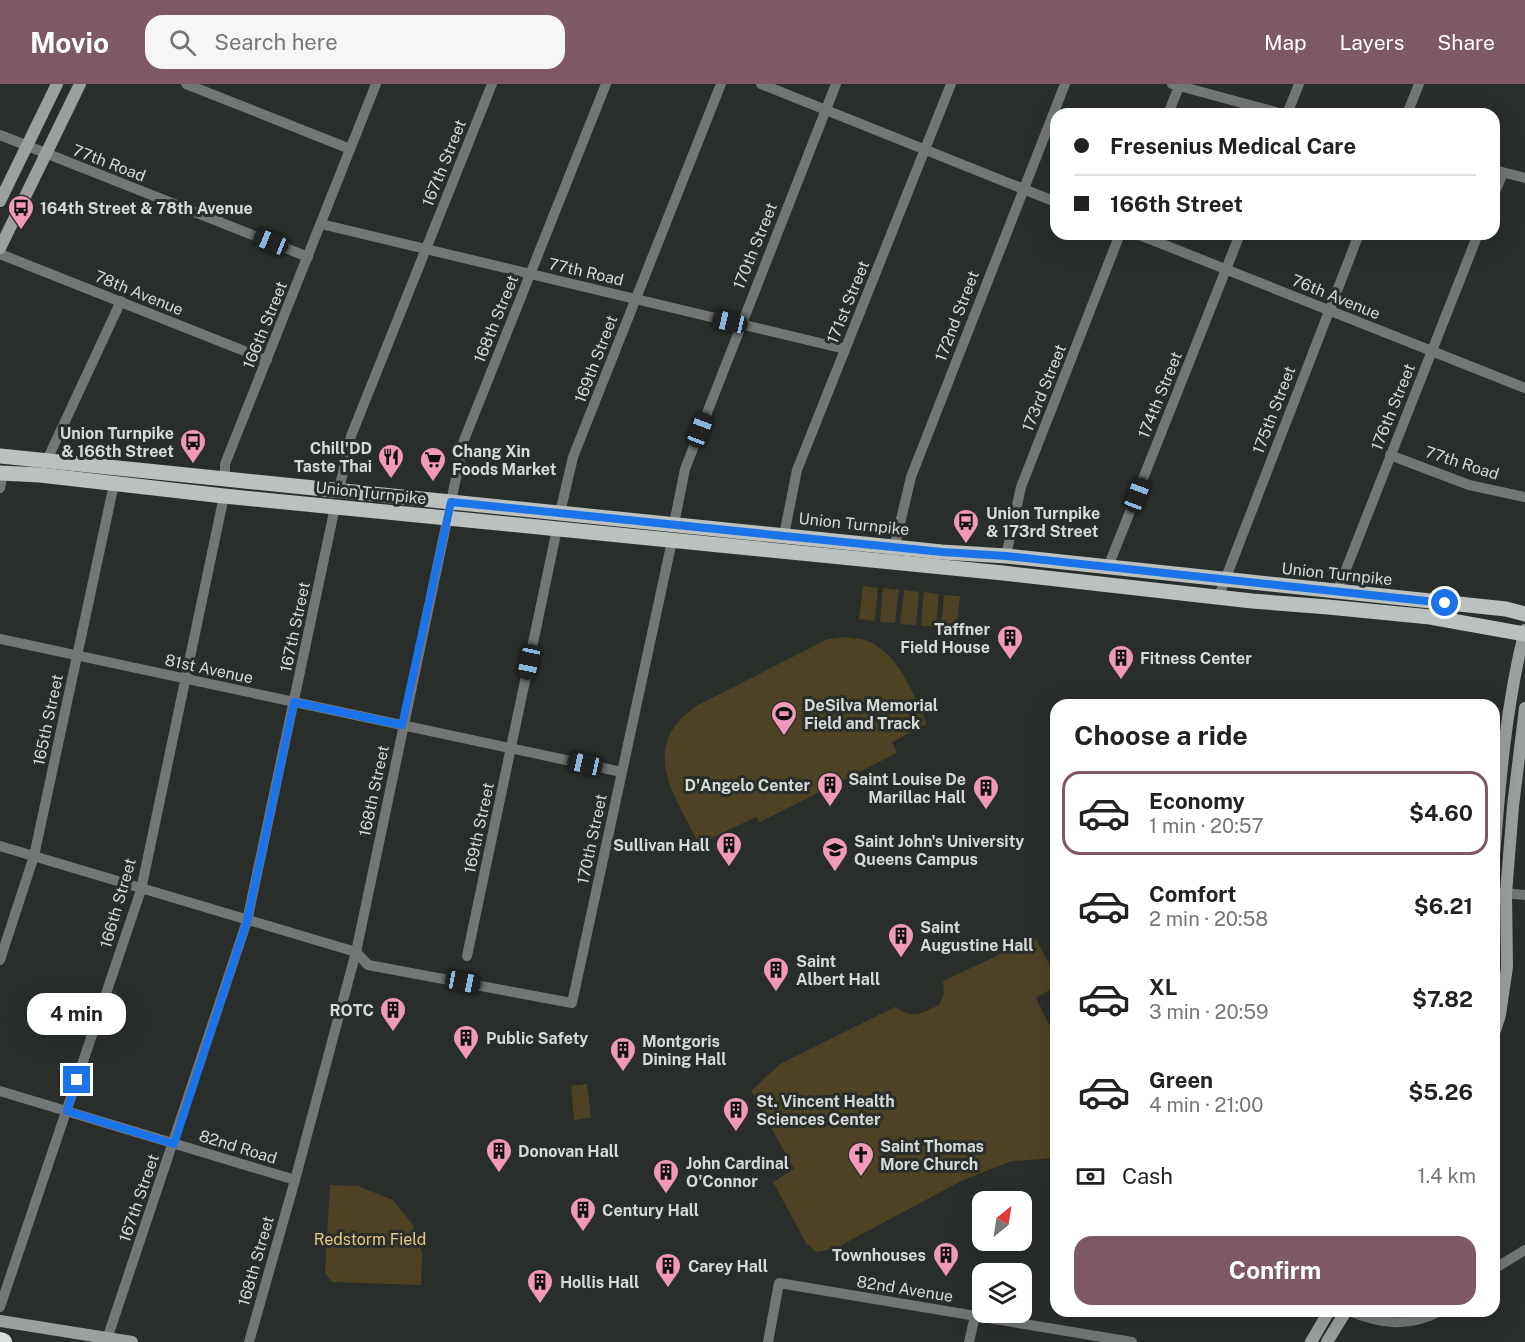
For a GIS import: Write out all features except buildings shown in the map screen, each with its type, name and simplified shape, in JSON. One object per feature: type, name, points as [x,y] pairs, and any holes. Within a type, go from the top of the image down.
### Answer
[{"type":"main road","points":[[0,201],[57,84]]},
{"type":"main road","points":[[0,248],[80,84]]},
{"type":"main road","name":"Union Turnpike","points":[[0,456],[894,547],[1006,556],[1506,609],[1525,614]]},
{"type":"main road","name":"Union Turnpike","points":[[1,478],[114,484],[892,564],[1003,573],[1218,598],[1430,617],[1525,633]]},
{"type":"main road","points":[[1500,786],[1511,693],[1525,633]]},
{"type":"main road","points":[[1500,1015],[1507,967],[1500,892],[1522,762],[1525,708]]},
{"type":"main road","points":[[1311,1342],[1326,1317]]},
{"type":"main road","points":[[1327,1342],[1344,1317]]},
{"type":"main road","points":[[0,1321],[132,1342]]},
{"type":"street","points":[[186,84],[350,149]]},
{"type":"street","name":"166th Street","points":[[225,478],[225,464],[376,84]]},
{"type":"street","name":"167th Street","points":[[339,490],[351,436],[492,84]]},
{"type":"street","name":"168th Street","points":[[249,1342],[356,952],[402,725],[464,440],[606,84]]},
{"type":"street","name":"169th Street","points":[[560,513],[573,457],[721,84]]},
{"type":"street","points":[[760,84],[1050,200]]},
{"type":"street","name":"170th Street","points":[[674,524],[685,469],[836,84]]},
{"type":"street","name":"171st Street","points":[[784,535],[797,470],[951,84]]},
{"type":"street","name":"172nd Street","points":[[1055,108],[1065,84]]},
{"type":"street","points":[[1289,108],[1299,84]]},
{"type":"street","points":[[1409,108],[1419,84]]},
{"type":"street","points":[[1170,108],[1177,85],[1263,108]]},
{"type":"street","name":"172nd Street","points":[[892,564],[911,477],[1050,122]]},
{"type":"street","name":"77th Road","points":[[0,135],[308,257]]},
{"type":"street","points":[[1500,171],[1525,178]]},
{"type":"street","name":"77th Road","points":[[321,224],[845,349]]},
{"type":"street","name":"173rd Street","points":[[1006,556],[1021,487],[1118,240]]},
{"type":"street","name":"76th Avenue","points":[[1152,240],[1525,388]]},
{"type":"street","name":"174th Street","points":[[1108,567],[1238,240]]},
{"type":"street","name":"175th Street","points":[[1218,598],[1223,580],[1357,240]]},
{"type":"street","name":"176th Street","points":[[1337,592],[1476,240]]},
{"type":"street","name":"78th Avenue","points":[[0,254],[267,360]]},
{"type":"street","points":[[47,460],[121,301]]},
{"type":"street","name":"77th Road","points":[[1390,454],[1469,485],[1525,497]]},
{"type":"street","name":"165th Street","points":[[0,960],[34,856],[114,484]]},
{"type":"street","name":"166th Street","points":[[0,1307],[141,890],[224,496]]},
{"type":"street","name":"167th Street","points":[[107,1339],[247,921],[335,507]]},
{"type":"street","name":"169th Street","points":[[467,956],[557,529]]},
{"type":"street","name":"170th Street","points":[[356,952],[368,965],[572,1003],[672,541]]},
{"type":"street","name":"81st Avenue","points":[[0,639],[622,772]]},
{"type":"street","points":[[1502,762],[1522,762]]},
{"type":"street","points":[[0,846],[141,890],[356,952]]},
{"type":"street","points":[[1500,892],[1525,895]]},
{"type":"street","name":"82nd Road","points":[[0,1091],[295,1180]]},
{"type":"street","points":[[1500,1265],[1525,1250]]},
{"type":"street","name":"82nd Avenue","points":[[768,1342],[779,1283],[972,1315]]},
{"type":"street","points":[[1363,1317],[1403,1324],[1430,1317]]},
{"type":"street","points":[[969,1342],[973,1323]]},
{"type":"street","name":"82nd Avenue","points":[[1017,1323],[1132,1342]]},
{"type":"green space","points":[[863,586],[878,588],[875,621],[859,619]]},
{"type":"green space","points":[[883,588],[899,590],[895,623],[880,622]]},
{"type":"green space","points":[[904,590],[919,592],[916,625],[900,624]]},
{"type":"green space","points":[[924,592],[939,594],[936,627],[921,626]]},
{"type":"green space","points":[[944,595],[960,596],[956,630],[941,628]]},
{"type":"green space","name":"DeSilva Memorial Field and Track","points":[[845,637],[864,640],[876,645],[886,653],[903,674],[927,724],[892,742],[897,753],[760,822],[756,817],[699,844],[680,808],[666,772],[665,755],[668,738],[678,722],[696,706],[828,639]]},
{"type":"green space","points":[[1035,938],[1050,965],[1050,990],[1036,998],[1050,1027],[1050,1158],[1012,1161],[963,1180],[834,1249],[816,1252],[806,1243],[773,1182],[794,1169],[751,1091],[780,1064],[895,1007],[907,1013],[917,1014],[939,1005],[944,994],[943,981]]},
{"type":"green space","points":[[587,1084],[591,1118],[574,1120],[571,1086]]},
{"type":"green space","name":"Redstorm Field","points":[[330,1185],[358,1186],[393,1200],[413,1225],[422,1253],[421,1285],[332,1282],[325,1273]]},
{"type":"place","name":"164th Street & 78th Avenue","points":[[21,231]]},
{"type":"place","name":"Union Turnpike & 166th Street","points":[[193,465]]},
{"type":"place","name":"Chill'DD Taste Thai","points":[[391,480]]},
{"type":"place","name":"Chang Xin Foods Market","points":[[433,483]]},
{"type":"place","name":"Union Turnpike & 173rd Street","points":[[966,545]]},
{"type":"place","name":"Taffner Field House","points":[[1010,661]]},
{"type":"place","name":"Fitness Center","points":[[1121,681]]},
{"type":"place","name":"DeSilva Memorial Field and Track","points":[[784,737]]},
{"type":"place","name":"D'Angelo Center","points":[[830,808]]},
{"type":"place","name":"Saint Louise De Marillac Hall","points":[[986,811]]},
{"type":"place","name":"Sullivan Hall","points":[[729,868]]},
{"type":"place","name":"Saint John's University Queens Campus","points":[[835,873]]},
{"type":"place","name":"Saint Augustine Hall","points":[[901,959]]},
{"type":"place","name":"Saint Albert Hall","points":[[776,993]]},
{"type":"place","name":"ROTC","points":[[393,1033]]},
{"type":"place","name":"Public Safety","points":[[466,1061]]},
{"type":"place","name":"Montgoris Dining Hall","points":[[623,1073]]},
{"type":"place","name":"St. Vincent Health Sciences Center","points":[[736,1133]]},
{"type":"place","name":"Donovan Hall","points":[[499,1174]]},
{"type":"place","name":"Saint Thomas More Church","points":[[861,1178]]},
{"type":"place","name":"John Cardinal O'Connor","points":[[666,1195]]},
{"type":"place","name":"Century Hall","points":[[583,1233]]},
{"type":"place","name":"Townhouses","points":[[946,1278]]},
{"type":"place","name":"Carey Hall","points":[[668,1289]]},
{"type":"place","name":"Hollis Hall","points":[[540,1305]]},
{"type":"route","points":[[77,1080],[67,1111],[174,1144],[247,921],[294,702],[402,725],[451,502],[942,552],[1006,556],[1445,603]]}]
